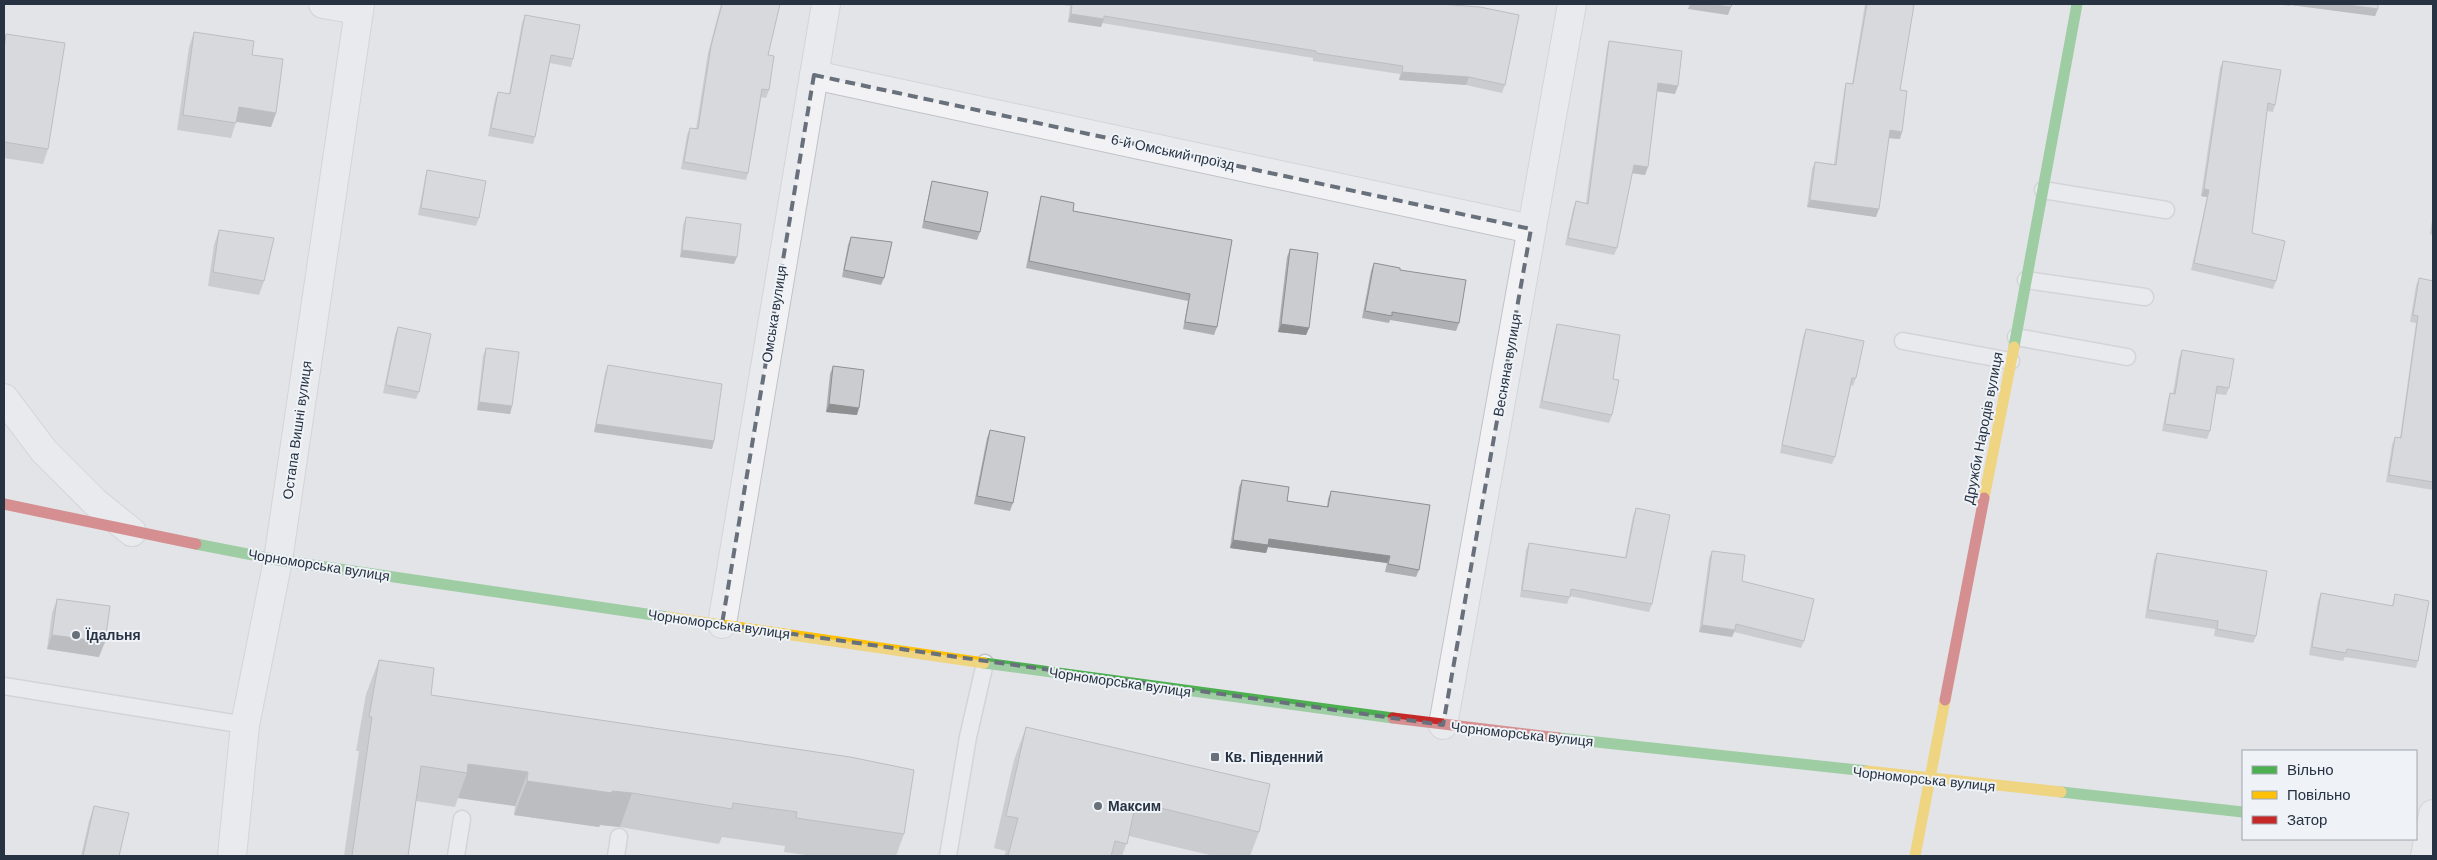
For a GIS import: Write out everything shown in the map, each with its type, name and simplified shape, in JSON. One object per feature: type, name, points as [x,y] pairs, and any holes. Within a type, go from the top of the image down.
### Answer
[{"type":"street","points":[[323,4],[359,7]]},
{"type":"street","name":"Омська вулиця","points":[[722,624],[826,4]]},
{"type":"street","name":"Весняна вулиця","points":[[1443,725],[1572,4]]},
{"type":"street","name":"Дружби Народів вулиця","points":[[1915,856],[2012,361],[2077,4]]},
{"type":"street","name":"Остапа Вишні вулиця","points":[[232,856],[245,725],[278,560],[359,7]]},
{"type":"street","name":"6-й Омський проїзд","points":[[814,75],[1532,229]]},
{"type":"street","points":[[4,398],[44,451],[96,503],[132,532]]},
{"type":"street","name":"Чорноморська вулиця","points":[[4,504],[132,532],[278,560],[985,663],[1443,725],[1930,780],[2242,812]]},
{"type":"street","points":[[2425,845],[2433,814]]},
{"type":"lane","points":[[2043,190],[2166,210]]},
{"type":"lane","points":[[2026,280],[2145,297]]},
{"type":"lane","points":[[2016,337],[2127,358]]},
{"type":"lane","points":[[1903,341],[2012,361]]},
{"type":"lane","points":[[948,856],[968,737],[985,663]]},
{"type":"lane","points":[[4,686],[245,725]]},
{"type":"lane","points":[[456,856],[462,819]]},
{"type":"lane","points":[[616,856],[620,837]]},
{"type":"highlighted area","points":[[814,75],[1531,229],[1443,725],[722,624]]},
{"type":"building","points":[[722,4],[780,4],[768,55],[774,56],[769,90],[762,89],[748,173],[684,162],[690,128],[698,129],[711,46]]},
{"type":"building","points":[[1072,4],[1439,4],[1480,7],[1519,15],[1505,85],[1469,77],[1402,72],[1403,66],[1316,53],[1316,51],[1104,16],[1104,19],[1071,14]]},
{"type":"building","points":[[1707,4],[1732,4],[1731,7]]},
{"type":"building","points":[[1867,4],[1914,5],[1900,90],[1907,91],[1902,132],[1890,130],[1879,209],[1810,200],[1815,162],[1836,165],[1846,83],[1853,84]]},
{"type":"building","points":[[2341,4],[2378,4],[2378,9]]},
{"type":"building","points":[[525,15],[580,25],[573,59],[551,55],[535,137],[491,128],[498,92],[510,94]]},
{"type":"building","points":[[194,32],[254,41],[252,55],[283,59],[276,113],[239,107],[236,123],[183,115]]},
{"type":"building","points":[[6,34],[65,43],[48,149],[4,142],[4,49]]},
{"type":"building","points":[[1609,41],[1682,51],[1678,86],[1658,83],[1648,167],[1634,165],[1617,248],[1568,238],[1576,201],[1588,204]]},
{"type":"building","points":[[2223,61],[2281,70],[2275,105],[2268,103],[2252,233],[2285,241],[2276,281],[2194,263],[2209,190],[2204,189]]},
{"type":"building","points":[[427,170],[486,181],[479,218],[421,208]]},
{"type":"building","points":[[932,181],[988,192],[980,232],[924,221]]},
{"type":"building","points":[[1041,196],[1074,203],[1073,211],[1232,240],[1217,327],[1185,322],[1190,294],[1029,261]]},
{"type":"building","points":[[686,217],[741,224],[737,257],[682,250]]},
{"type":"building","points":[[219,230],[274,238],[264,281],[213,272]]},
{"type":"building","points":[[851,237],[892,242],[884,278],[844,270]]},
{"type":"building","points":[[1290,249],[1318,253],[1309,328],[1281,324]]},
{"type":"building","points":[[1374,263],[1400,268],[1400,270],[1466,280],[1459,323],[1392,312],[1392,316],[1365,311]]},
{"type":"building","points":[[2419,278],[2433,281],[2433,482],[2389,475],[2395,437],[2401,438],[2418,316],[2413,315]]},
{"type":"building","points":[[1557,324],[1620,335],[1613,379],[1619,380],[1612,415],[1542,401]]},
{"type":"building","points":[[398,327],[431,334],[419,392],[386,385]]},
{"type":"building","points":[[1806,329],[1864,341],[1856,378],[1852,378],[1835,457],[1782,445]]},
{"type":"building","points":[[486,348],[519,352],[512,406],[479,402]]},
{"type":"building","points":[[2182,350],[2234,359],[2229,388],[2217,386],[2210,431],[2165,424],[2170,393],[2175,394]]},
{"type":"building","points":[[608,365],[722,384],[714,441],[596,424]]},
{"type":"building","points":[[833,366],[864,370],[859,408],[829,404]]},
{"type":"building","points":[[990,430],[1025,437],[1013,503],[977,496]]},
{"type":"building","points":[[1242,480],[1289,487],[1287,501],[1328,507],[1331,491],[1430,505],[1419,570],[1388,564],[1390,556],[1269,539],[1268,545],[1233,540]]},
{"type":"building","points":[[1636,508],[1670,515],[1652,604],[1571,589],[1570,597],[1522,590],[1529,543],[1626,558]]},
{"type":"building","points":[[1712,551],[1745,555],[1742,581],[1814,599],[1804,641],[1736,624],[1735,630],[1702,625]]},
{"type":"building","points":[[2157,553],[2267,571],[2256,636],[2217,629],[2218,621],[2148,610]]},
{"type":"building","points":[[2321,593],[2393,606],[2395,594],[2429,601],[2418,661],[2347,649],[2346,653],[2312,647]]},
{"type":"building","points":[[57,599],[110,606],[105,642],[52,635]]},
{"type":"building","points":[[379,660],[434,668],[431,695],[850,757],[914,770],[904,834],[796,818],[797,812],[733,803],[732,809],[632,793],[612,791],[612,793],[527,781],[528,772],[468,764],[467,773],[421,766],[408,856],[352,856],[372,717],[369,717]]},
{"type":"building","points":[[1026,727],[1270,784],[1259,832],[1136,802],[1127,844],[1115,841],[1111,856],[1008,856],[1018,818],[1006,816]]},
{"type":"building","points":[[94,806],[129,813],[119,856],[83,856]]},
{"type":"traffic: fast","points":[[2014,347],[2077,4]]},
{"type":"traffic: fast","points":[[196,544],[278,560],[667,617]]},
{"type":"traffic: fast","points":[[984,663],[1393,718]]},
{"type":"traffic: fast","points":[[1559,738],[1867,771]]},
{"type":"traffic: fast","points":[[2061,792],[2242,812]]},
{"type":"traffic: slow","points":[[1984,498],[2014,347]]},
{"type":"traffic: slow","points":[[667,617],[984,663]]},
{"type":"traffic: slow","points":[[1915,856],[1945,700]]},
{"type":"traffic: slow","points":[[1867,771],[2061,792]]},
{"type":"traffic: jam","points":[[1945,700],[1984,498]]},
{"type":"traffic: jam","points":[[4,504],[196,544]]},
{"type":"traffic: jam","points":[[1393,718],[1559,738]]},
{"type":"place","name":"Їдальня","points":[[76,635]]},
{"type":"place","name":"Кв. Південний","points":[[1215,757]]},
{"type":"place","name":"Максим","points":[[1098,806]]}]
